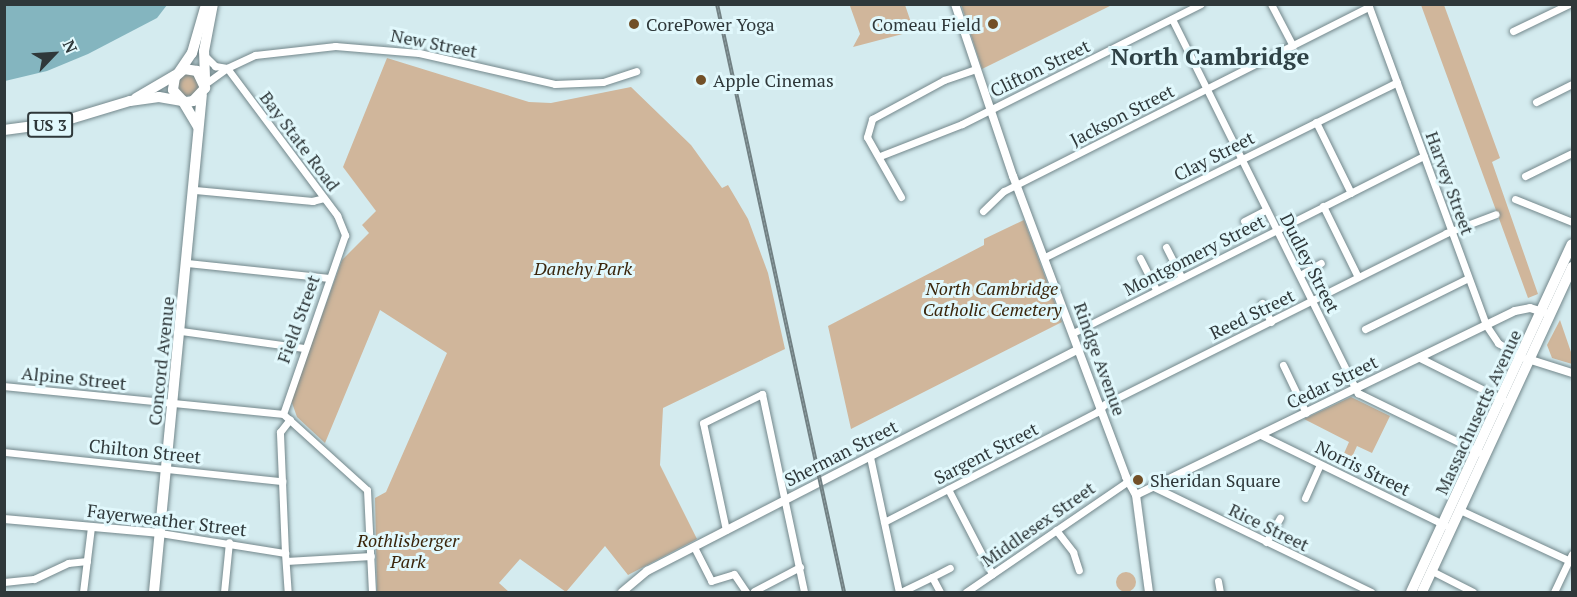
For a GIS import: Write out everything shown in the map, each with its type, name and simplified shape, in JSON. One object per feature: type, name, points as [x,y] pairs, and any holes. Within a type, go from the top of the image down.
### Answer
[{"type":"main road","name":"US 3","points":[[130,101],[178,73],[193,51],[206,4]]},
{"type":"main road","name":"Concord Avenue","points":[[154,592],[182,332],[204,87],[204,54],[213,4]]},
{"type":"main road","points":[[200,134],[173,88],[178,73],[195,70],[204,87]]},
{"type":"main road","name":"US 3","points":[[4,130],[57,123],[130,101],[159,97],[192,102],[204,87]]},
{"type":"main road","name":"Massachusetts Avenue","points":[[1547,314],[1572,245]]},
{"type":"main road","name":"Massachusetts Avenue","points":[[1411,592],[1448,526],[1547,314],[1572,267]]},
{"type":"main road","name":"Massachusetts Avenue","points":[[1422,592],[1448,526],[1460,510],[1502,399],[1526,359]]},
{"type":"street","name":"Rindge Avenue","points":[[955,4],[1017,185],[1128,481],[1136,495],[1149,592]]},
{"type":"street","name":"Clifton Street","points":[[880,156],[990,110],[1201,4]]},
{"type":"street","points":[[1271,4],[1293,46]]},
{"type":"street","points":[[1513,31],[1569,4]]},
{"type":"street","name":"Jackson Street","points":[[983,210],[1017,185],[1369,6]]},
{"type":"street","name":"Harvey Street","points":[[1369,6],[1486,325],[1498,343],[1526,359]]},
{"type":"street","name":"Dudley Street","points":[[1172,19],[1356,389]]},
{"type":"street","name":"New Street","points":[[204,87],[227,68],[255,55],[282,50],[336,46],[419,53],[555,84],[603,82],[636,71]]},
{"type":"street","points":[[204,54],[215,66],[227,68]]},
{"type":"street","name":"Bay State Road","points":[[227,68],[341,221],[345,234]]},
{"type":"street","points":[[901,197],[880,156],[867,137],[872,119],[952,76],[976,69]]},
{"type":"street","name":"Clay Street","points":[[1045,257],[1397,82]]},
{"type":"street","points":[[1536,102],[1572,84]]},
{"type":"street","points":[[1316,122],[1351,193]]},
{"type":"street","points":[[1526,176],[1572,153]]},
{"type":"street","name":"Montgomery Street","points":[[1073,333],[1424,156]]},
{"type":"street","points":[[195,190],[312,201],[324,198]]},
{"type":"street","points":[[1515,199],[1572,222]]},
{"type":"street","points":[[1323,206],[1358,277]]},
{"type":"street","points":[[1244,221],[1266,210]]},
{"type":"street","name":"Reed Street","points":[[1100,408],[1451,231],[1496,214]]},
{"type":"street","name":"Field Street","points":[[283,414],[345,234]]},
{"type":"street","points":[[1166,247],[1181,277]]},
{"type":"street","points":[[1140,258],[1156,290]]},
{"type":"street","points":[[188,263],[329,278]]},
{"type":"street","points":[[1300,275],[1321,263]]},
{"type":"street","points":[[1365,328],[1468,278]]},
{"type":"street","points":[[1262,303],[1271,322]]},
{"type":"street","name":"Cedar Street","points":[[1136,495],[1520,309],[1547,314]]},
{"type":"street","points":[[182,332],[304,348]]},
{"type":"street","name":"Sherman Street","points":[[622,592],[639,576],[1079,349]]},
{"type":"street","points":[[1420,358],[1502,399]]},
{"type":"street","points":[[1526,359],[1572,373]]},
{"type":"street","points":[[1283,365],[1306,413]]},
{"type":"street","name":"Alpine Street","points":[[4,386],[283,414]]},
{"type":"street","points":[[1356,389],[1358,393],[1481,454]]},
{"type":"street","points":[[726,530],[703,423],[762,394],[804,592]]},
{"type":"street","name":"Sargent Street","points":[[884,522],[1100,408]]},
{"type":"street","points":[[283,414],[367,490],[372,592]]},
{"type":"street","points":[[288,592],[280,432],[290,419]]},
{"type":"street","name":"Norris Street","points":[[1261,435],[1448,526]]},
{"type":"street","name":"Chilton Street","points":[[4,452],[282,481]]},
{"type":"street","points":[[870,457],[900,592],[950,568]]},
{"type":"street","points":[[1305,498],[1320,465]]},
{"type":"street","name":"Middlesex Street","points":[[966,592],[1128,481]]},
{"type":"street","name":"Rice Street","points":[[1154,487],[1371,592]]},
{"type":"street","points":[[948,489],[992,574]]},
{"type":"street","points":[[1460,510],[1571,559],[1554,592]]},
{"type":"street","points":[[1266,542],[1280,518]]},
{"type":"street","name":"Fayerweather Street","points":[[4,519],[160,533],[229,542],[271,553],[285,553]]},
{"type":"street","points":[[83,592],[91,527]]},
{"type":"street","points":[[1056,530],[1073,552],[1079,570]]},
{"type":"street","points":[[224,592],[229,542]]},
{"type":"street","points":[[694,547],[711,581],[734,574],[750,592],[800,567]]},
{"type":"street","points":[[286,561],[371,556]]},
{"type":"street","points":[[4,582],[34,579],[68,563],[87,561]]},
{"type":"street","points":[[1432,571],[1473,592]]},
{"type":"street","points":[[932,577],[940,592]]},
{"type":"street","points":[[1218,581],[1220,592]]},
{"type":"green space","points":[[961,4],[1112,5],[982,69]]},
{"type":"green space","points":[[905,5],[914,31],[853,47],[860,34],[850,6]]},
{"type":"green space","points":[[1421,5],[1444,5],[1500,158],[1492,162],[1538,294],[1528,298]]},
{"type":"green space","name":"Danehy Park","points":[[387,58],[529,102],[551,103],[631,87],[691,145],[722,188],[728,185],[748,219],[768,273],[785,349],[663,408],[660,465],[697,539],[628,575],[605,546],[566,592],[520,559],[499,583],[509,592],[377,592],[375,498],[386,492],[447,353],[380,310],[325,443],[297,417],[291,400],[342,260],[369,233],[362,225],[376,211],[343,167]]},
{"type":"green space","points":[[191,72],[201,84],[196,95],[184,96],[178,91],[180,75]]},
{"type":"green space","name":"North Cambridge Catholic Cemetery","points":[[1024,220],[1062,322],[851,429],[828,326],[984,245],[984,239]]},
{"type":"green space","points":[[1560,320],[1572,355],[1572,364],[1552,358],[1547,345]]},
{"type":"green space","points":[[1351,397],[1390,416],[1372,453],[1357,446],[1346,470],[1338,467],[1349,442],[1304,419]]},
{"type":"green space","points":[[1126,572],[1133,575],[1136,582],[1133,589],[1126,592],[1119,589],[1116,582],[1119,575]]},
{"type":"water","points":[[4,5],[167,5],[157,18],[88,54],[47,71],[5,81]]},
{"type":"railway","points":[[717,4],[844,592]]},
{"type":"place","name":"CorePower Yoga","points":[[634,24]]},
{"type":"place","name":"Comeau Field","points":[[993,24]]},
{"type":"place","name":"Apple Cinemas","points":[[701,80]]},
{"type":"place","name":"Sheridan Square","points":[[1138,480]]},
{"type":"district","name":"North Cambridge","points":[[1210,57]]},
{"type":"park label","name":"Rothlisberger Park","points":[[408,551]]}]
